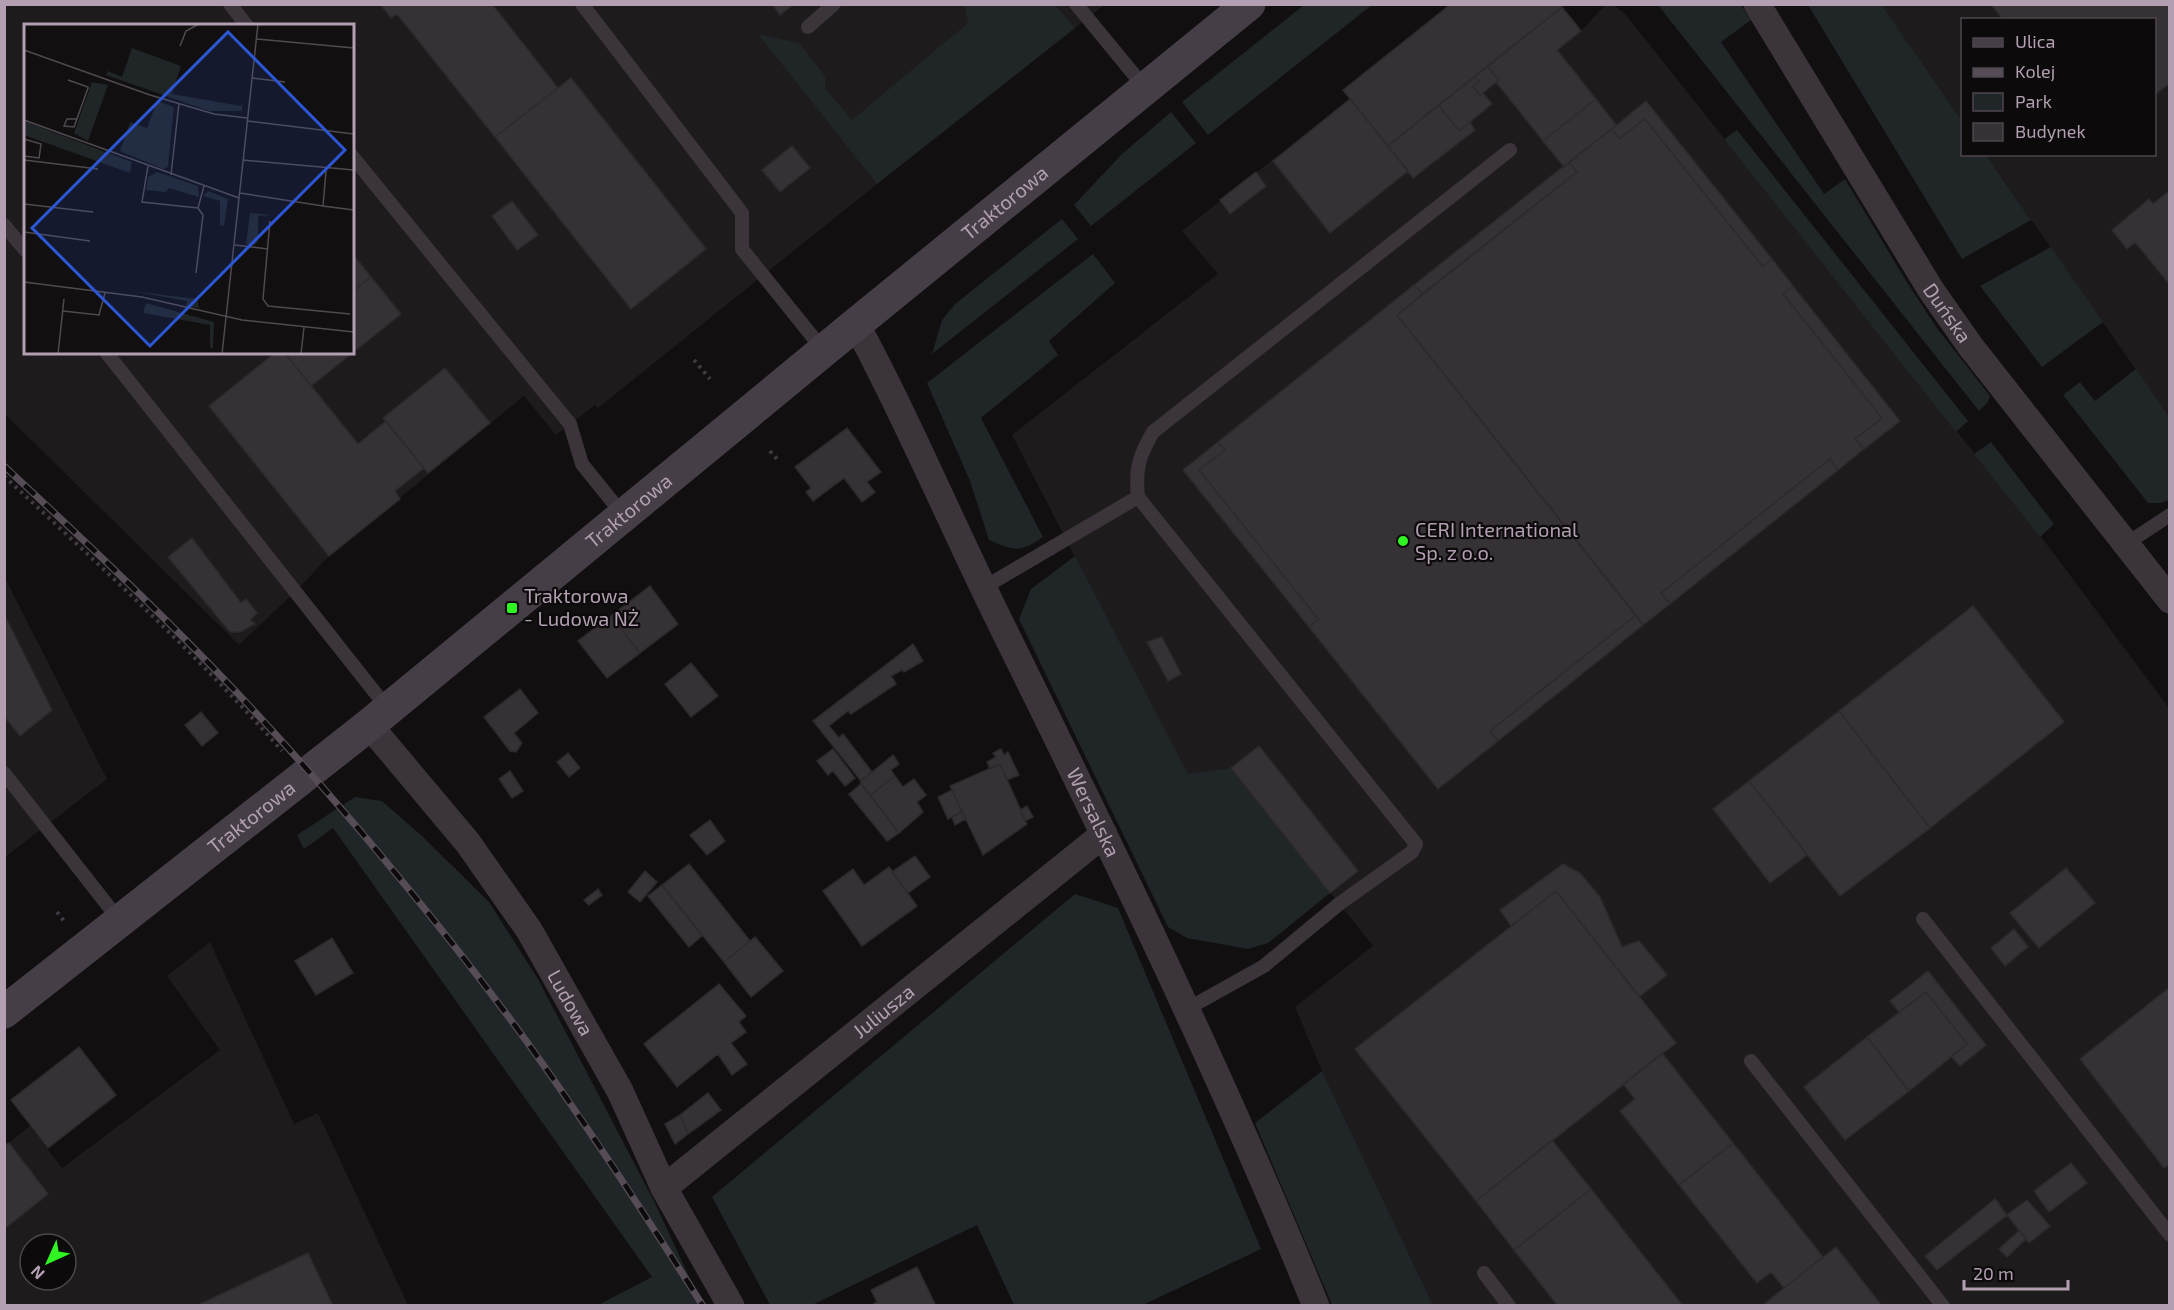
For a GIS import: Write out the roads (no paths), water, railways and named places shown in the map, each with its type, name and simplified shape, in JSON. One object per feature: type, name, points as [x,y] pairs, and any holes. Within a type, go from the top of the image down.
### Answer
[{"type":"street","name":"Traktorowa","points":[[4,1012],[379,717],[1249,4]]},
{"type":"street","name":"Duńska","points":[[1757,4],[1930,290],[2169,600]]},
{"type":"street","name":"Wersalska","points":[[856,324],[889,388],[1187,1009],[1265,1180],[1316,1305]]},
{"type":"street","name":"Ludowa","points":[[379,717],[529,930],[620,1091],[664,1188],[731,1305]]},
{"type":"street","name":"Juliusza","points":[[664,1188],[1104,834]]},
{"type":"lane","points":[[230,4],[245,24]]},
{"type":"lane","points":[[582,4],[742,213],[742,249],[824,351]]},
{"type":"lane","points":[[808,27],[834,4]]},
{"type":"lane","points":[[1076,4],[1145,88]]},
{"type":"lane","points":[[1187,1009],[1264,966],[1339,904],[1412,852],[1416,844],[1138,497],[1136,476],[1141,453],[1153,432],[1510,150]]},
{"type":"lane","points":[[354,158],[570,424],[582,464],[624,516]]},
{"type":"lane","points":[[4,225],[24,249]]},
{"type":"lane","points":[[108,354],[351,659],[379,717]]},
{"type":"lane","points":[[983,588],[1138,497]]},
{"type":"lane","points":[[2126,544],[2169,515]]},
{"type":"lane","points":[[4,773],[120,921]]},
{"type":"lane","points":[[1923,919],[2169,1235]]},
{"type":"lane","points":[[1751,1061],[1943,1305]]},
{"type":"lane","points":[[1484,1273],[1509,1305]]},
{"type":"railway","points":[[4,466],[123,578],[238,694],[311,774],[392,869],[519,1031],[613,1167],[703,1306]]},
{"type":"place","name":"CERI International Sp. z o.o.","points":[[1403,541]]},
{"type":"place","name":"Traktorowa - Ludowa NŻ","points":[[512,608]]}]
